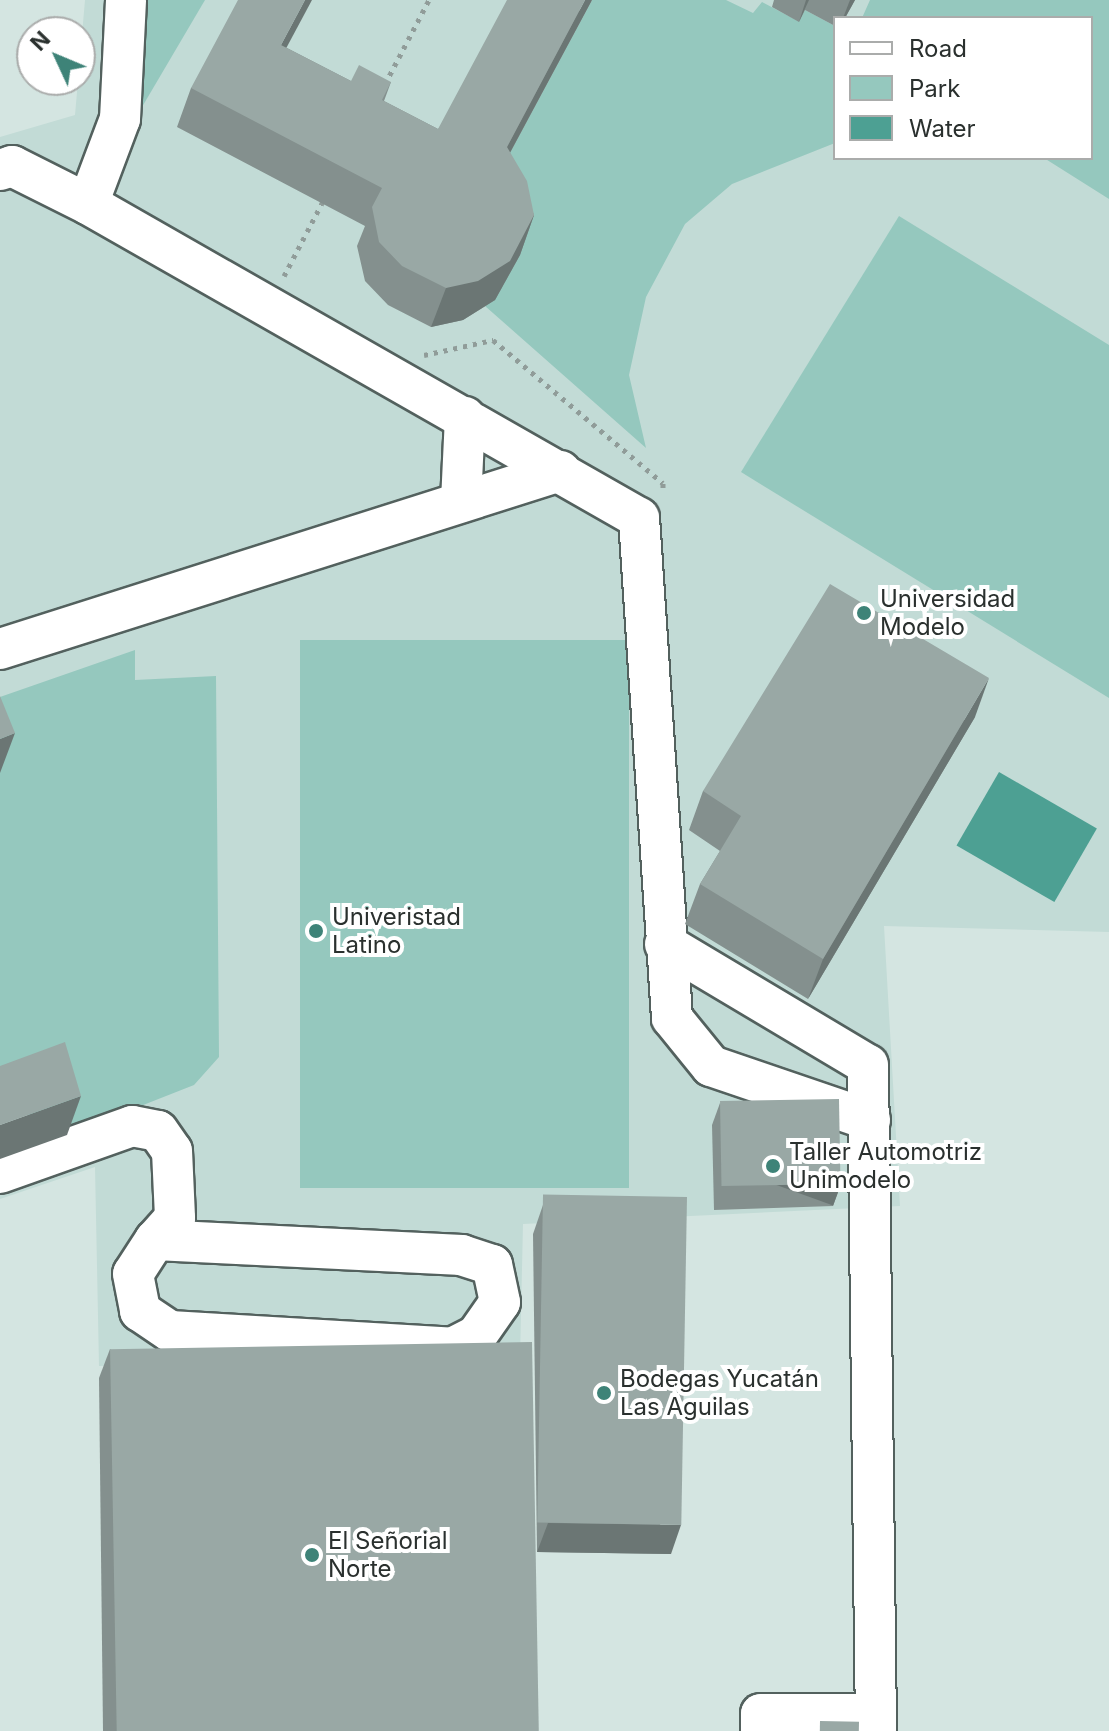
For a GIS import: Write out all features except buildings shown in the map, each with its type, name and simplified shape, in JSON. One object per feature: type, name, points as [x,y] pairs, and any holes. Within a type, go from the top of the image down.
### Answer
[{"type":"lane","points":[[88,204],[120,119],[126,0]]},
{"type":"lane","points":[[0,170],[12,166],[88,204],[639,518],[672,1018],[711,1066],[870,1120]]},
{"type":"lane","points":[[461,502],[465,417]]},
{"type":"lane","points":[[0,649],[560,471]]},
{"type":"lane","points":[[665,944],[868,1065],[875,1722],[761,1714],[761,1731]]},
{"type":"lane","points":[[0,1173],[132,1126],[158,1131],[172,1151],[175,1218],[155,1240],[133,1274],[140,1311],[170,1331],[452,1348],[477,1335],[500,1302],[492,1265],[462,1255],[155,1240]]},
{"type":"path","points":[[377,98],[429,0]]},
{"type":"path","points":[[296,287],[282,280],[333,182]]},
{"type":"path","points":[[408,348],[421,356],[493,340],[663,483]]},
{"type":"shaded area","name":"Universidad Modelo","points":[[85,0],[1109,0],[1109,932],[884,926],[900,1206],[523,1224],[520,1359],[99,1366],[95,1167],[0,1199],[0,137],[75,115],[77,96],[96,96],[96,16],[84,16]]},
{"type":"green space","points":[[138,0],[205,0],[142,107],[132,109]]},
{"type":"green space","points":[[592,0],[726,0],[753,13],[762,2],[798,21],[805,10],[833,25],[833,144],[732,184],[685,224],[646,297],[629,375],[646,448],[485,306],[492,186]]},
{"type":"green space","points":[[870,0],[1109,0],[1109,199],[1047,160],[1093,160],[1093,16],[863,16]]},
{"type":"green space","points":[[899,216],[1109,345],[1109,698],[741,472]]},
{"type":"green space","points":[[300,640],[629,640],[629,1188],[300,1188]]},
{"type":"green space","points":[[135,650],[135,680],[216,676],[219,1057],[194,1085],[67,1135],[0,1100],[0,697]]},
{"type":"water","points":[[999,772],[1097,828],[1054,902],[956,846]]},
{"type":"place","name":"Universidad Modelo","points":[[864,613]]},
{"type":"place","name":"Univeristad Latino","points":[[316,931]]},
{"type":"place","name":"Taller Automotriz Unimodelo","points":[[773,1166]]},
{"type":"place","name":"Bodegas Yucatán Las Aguilas","points":[[604,1393]]},
{"type":"place","name":"El Señorial Norte","points":[[312,1555]]}]
